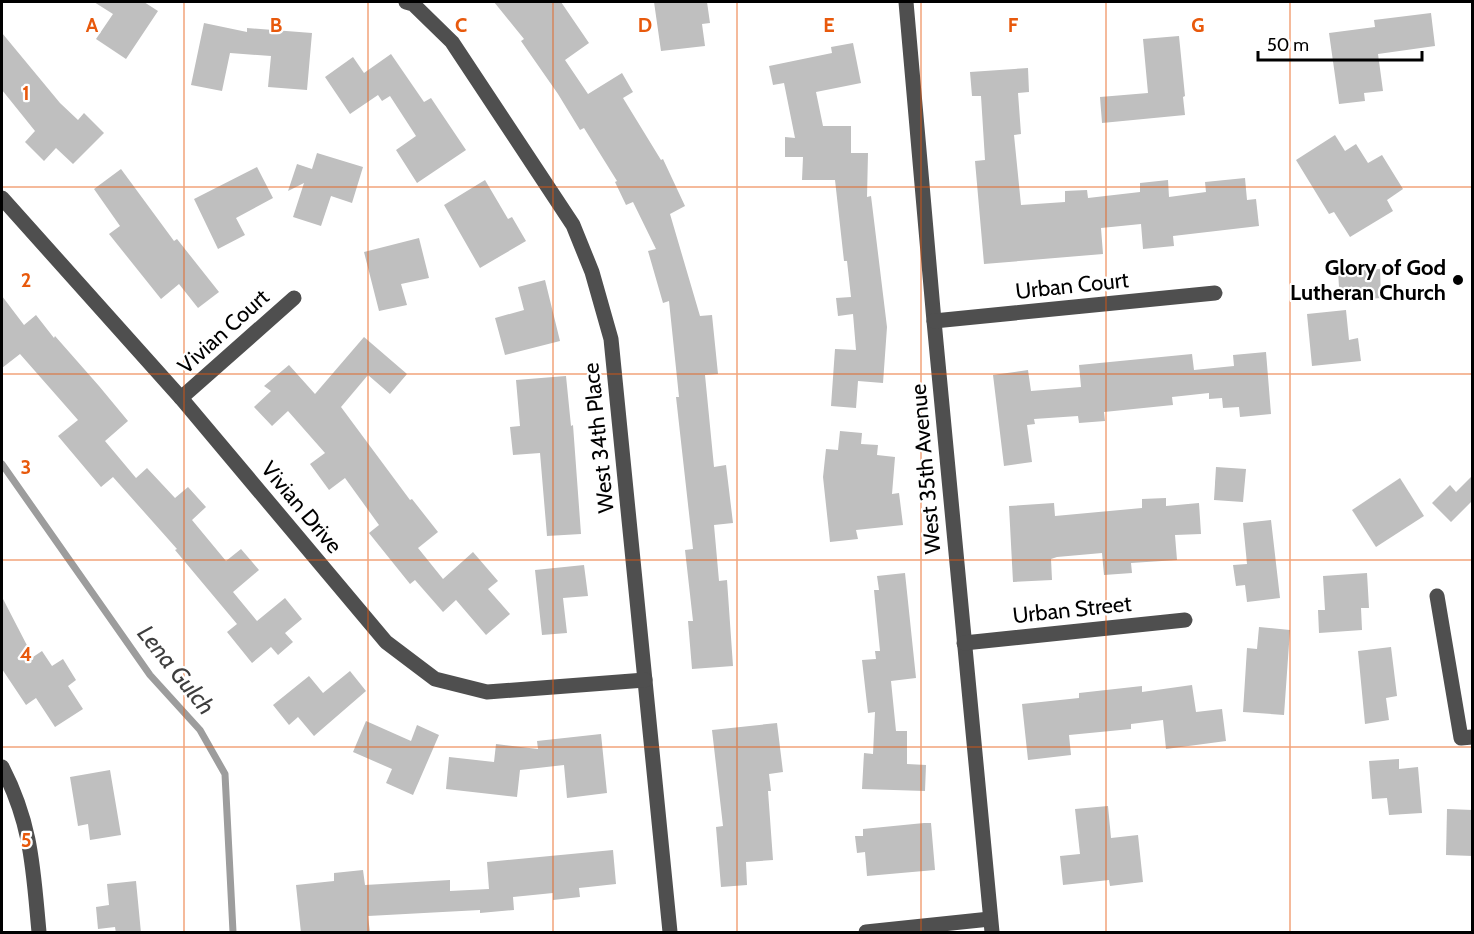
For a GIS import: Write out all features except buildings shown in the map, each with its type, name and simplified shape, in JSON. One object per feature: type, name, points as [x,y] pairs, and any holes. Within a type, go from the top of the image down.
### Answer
[{"type":"street","name":"West 34th Place","points":[[406,2],[413,4],[452,42],[573,225],[592,272],[611,339],[670,933]]},
{"type":"street","name":"West 35th Avenue","points":[[906,2],[991,926]]},
{"type":"street","name":"Vivian Drive","points":[[2,198],[181,398],[386,642],[435,679],[487,692],[645,680]]},
{"type":"street","name":"Urban Court","points":[[934,321],[1215,292]]},
{"type":"street","name":"Vivian Court","points":[[181,398],[294,298]]},
{"type":"street","points":[[1437,596],[1467,737]]},
{"type":"street","name":"Urban Street","points":[[964,643],[1185,620]]},
{"type":"street","points":[[2,767],[12,786],[24,819],[32,852],[39,933]]},
{"type":"street","points":[[866,933],[991,926]]},
{"type":"waterway","name":"Lena Gulch","points":[[2,464],[150,675],[200,730],[225,774],[233,932]]},
{"type":"place","name":"Glory of God Lutheran Church","points":[[1458,280]]}]
